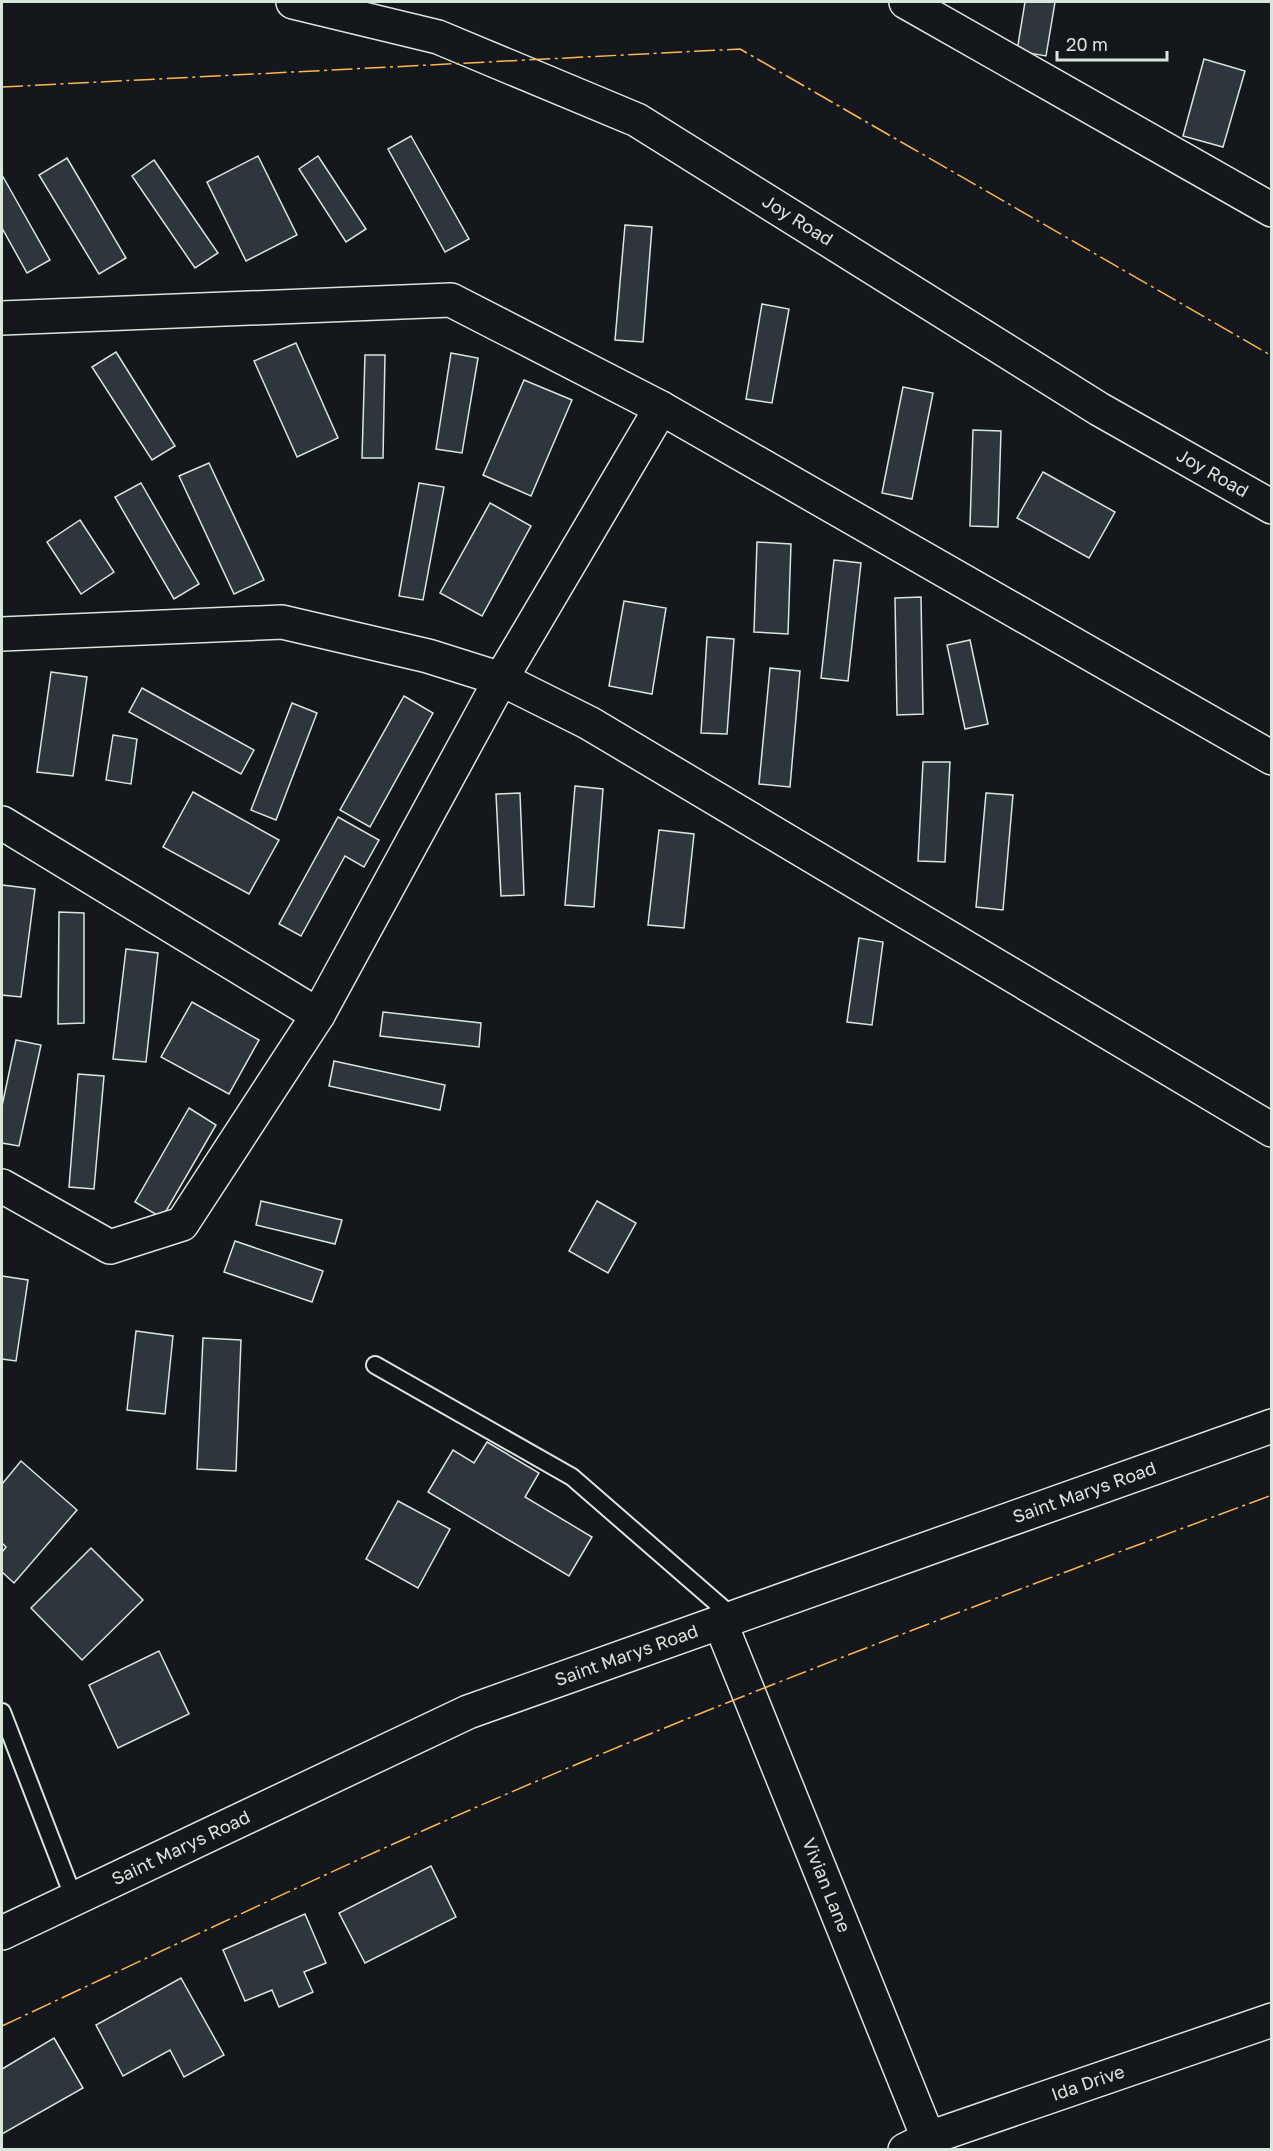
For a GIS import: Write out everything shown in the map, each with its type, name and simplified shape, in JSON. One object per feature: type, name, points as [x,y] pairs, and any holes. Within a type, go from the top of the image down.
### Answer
[{"type":"street","name":"Joy Road","points":[[292,2],[438,37],[637,120],[1100,409],[1272,507]]},
{"type":"street","points":[[906,2],[1272,210]]},
{"type":"street","points":[[2,318],[451,300],[661,408],[1272,758]]},
{"type":"street","points":[[2,1186],[110,1247],[182,1224],[318,1015],[501,679],[661,408]]},
{"type":"street","points":[[2,634],[282,622],[428,656],[501,679],[589,723],[1272,1130]]},
{"type":"street","points":[[2,823],[318,1015]]},
{"type":"street","name":"Saint Marys Road","points":[[2,1932],[73,1896],[242,1821],[468,1712],[1272,1426]]},
{"type":"street","name":"Vivian Lane","points":[[726,1619],[922,2146]]},
{"type":"street","name":"Ida Drive","points":[[922,2146],[1272,2020]]},
{"type":"lane","points":[[375,1365],[572,1477],[726,1619]]},
{"type":"lane","points":[[2,1713],[73,1896]]},
{"type":"building","points":[[1025,2],[1055,2],[1046,56],[1017,51]]},
{"type":"building","points":[[1204,59],[1245,71],[1223,147],[1183,136]]},
{"type":"building","points":[[411,136],[469,239],[445,252],[388,149]]},
{"type":"building","points":[[258,156],[297,235],[246,261],[207,182]]},
{"type":"building","points":[[318,156],[366,229],[346,242],[299,169]]},
{"type":"building","points":[[67,158],[126,258],[99,274],[39,175]]},
{"type":"building","points":[[154,160],[218,253],[195,268],[132,176]]},
{"type":"building","points":[[2,175],[50,260],[27,273],[2,228]]},
{"type":"building","points":[[625,225],[652,227],[643,342],[615,340]]},
{"type":"building","points":[[762,304],[789,309],[772,403],[746,399]]},
{"type":"building","points":[[296,343],[338,438],[297,457],[254,361]]},
{"type":"building","points":[[116,352],[175,446],[152,460],[92,367]]},
{"type":"building","points":[[451,353],[478,358],[462,453],[436,449]]},
{"type":"building","points":[[365,355],[385,355],[383,458],[362,458]]},
{"type":"building","points":[[524,380],[572,400],[531,496],[483,475]]},
{"type":"building","points":[[903,387],[933,393],[912,499],[882,493]]},
{"type":"building","points":[[973,430],[1001,431],[998,527],[970,526]]},
{"type":"building","points":[[209,463],[264,580],[234,594],[179,476]]},
{"type":"building","points":[[1043,472],[1115,512],[1089,558],[1017,518]]},
{"type":"building","points":[[141,483],[199,584],[174,599],[115,497]]},
{"type":"building","points":[[419,483],[444,487],[423,600],[399,596]]},
{"type":"building","points":[[490,503],[531,526],[482,616],[440,593]]},
{"type":"building","points":[[80,520],[114,572],[81,594],[47,542]]},
{"type":"building","points":[[757,542],[791,544],[788,634],[754,632]]},
{"type":"building","points":[[834,560],[861,563],[848,681],[821,678]]},
{"type":"building","points":[[921,597],[923,714],[897,715],[895,598]]},
{"type":"building","points":[[624,601],[666,608],[652,694],[609,686]]},
{"type":"building","points":[[707,637],[734,639],[727,734],[701,733]]},
{"type":"building","points":[[970,640],[988,724],[965,729],[947,645]]},
{"type":"building","points":[[770,668],[800,671],[790,787],[759,784]]},
{"type":"building","points":[[51,672],[87,677],[73,776],[37,772]]},
{"type":"building","points":[[142,688],[254,750],[241,774],[129,712]]},
{"type":"building","points":[[404,696],[433,713],[370,827],[340,810]]},
{"type":"building","points":[[292,703],[317,713],[276,820],[251,810]]},
{"type":"building","points":[[113,735],[137,739],[131,784],[106,780]]},
{"type":"building","points":[[923,762],[950,762],[945,862],[918,861]]},
{"type":"building","points":[[575,786],[603,789],[594,907],[565,905]]},
{"type":"building","points":[[193,792],[279,840],[249,894],[163,847]]},
{"type":"building","points":[[520,793],[524,895],[501,896],[496,794]]},
{"type":"building","points":[[986,793],[1013,795],[1003,910],[976,907]]},
{"type":"building","points":[[338,817],[379,840],[364,867],[345,856],[301,936],[279,924]]},
{"type":"building","points":[[659,830],[694,834],[684,928],[648,925]]},
{"type":"building","points":[[2,885],[35,889],[21,997],[2,995]]},
{"type":"building","points":[[59,912],[84,913],[84,1023],[58,1024]]},
{"type":"building","points":[[859,938],[883,942],[872,1025],[847,1022]]},
{"type":"building","points":[[126,949],[158,953],[146,1062],[113,1059]]},
{"type":"building","points":[[192,1002],[259,1040],[229,1094],[161,1057]]},
{"type":"building","points":[[383,1012],[481,1023],[479,1047],[380,1036]]},
{"type":"building","points":[[16,1040],[41,1045],[19,1146],[2,1143],[2,1106]]},
{"type":"building","points":[[334,1061],[445,1085],[440,1110],[329,1086]]},
{"type":"building","points":[[78,1074],[104,1076],[94,1189],[69,1187]]},
{"type":"building","points":[[189,1108],[216,1125],[162,1218],[135,1202]]},
{"type":"building","points":[[261,1201],[342,1220],[335,1244],[256,1225]]},
{"type":"building","points":[[597,1201],[636,1223],[608,1273],[569,1251]]},
{"type":"building","points":[[235,1241],[323,1271],[312,1302],[224,1272]]},
{"type":"building","points":[[2,1276],[28,1280],[16,1361],[2,1359]]},
{"type":"building","points":[[136,1331],[173,1336],[165,1414],[127,1410]]},
{"type":"building","points":[[203,1338],[241,1340],[236,1471],[197,1469]]},
{"type":"building","points":[[487,1442],[539,1473],[525,1497],[592,1537],[569,1576],[428,1492],[453,1450],[474,1463]]},
{"type":"building","points":[[21,1461],[77,1510],[14,1583],[2,1572],[2,1552],[6,1547],[2,1543],[2,1484]]},
{"type":"building","points":[[398,1501],[450,1529],[418,1588],[366,1559]]},
{"type":"building","points":[[91,1548],[143,1600],[82,1660],[31,1608]]},
{"type":"building","points":[[159,1651],[189,1714],[118,1748],[89,1685]]},
{"type":"building","points":[[431,1866],[456,1917],[365,1963],[339,1913]]},
{"type":"building","points":[[305,1914],[326,1963],[304,1972],[313,1992],[279,2007],[272,1990],[245,2001],[223,1950]]},
{"type":"building","points":[[181,1978],[224,2055],[184,2077],[170,2050],[123,2076],[96,2025]]},
{"type":"building","points":[[54,2038],[83,2088],[2,2134],[2,2069]]},
{"type":"power","points":[[2,87],[740,49],[1272,356]]},
{"type":"power","points":[[2,2026],[359,1860],[502,1796],[661,1729],[834,1660],[1272,1495]]}]
